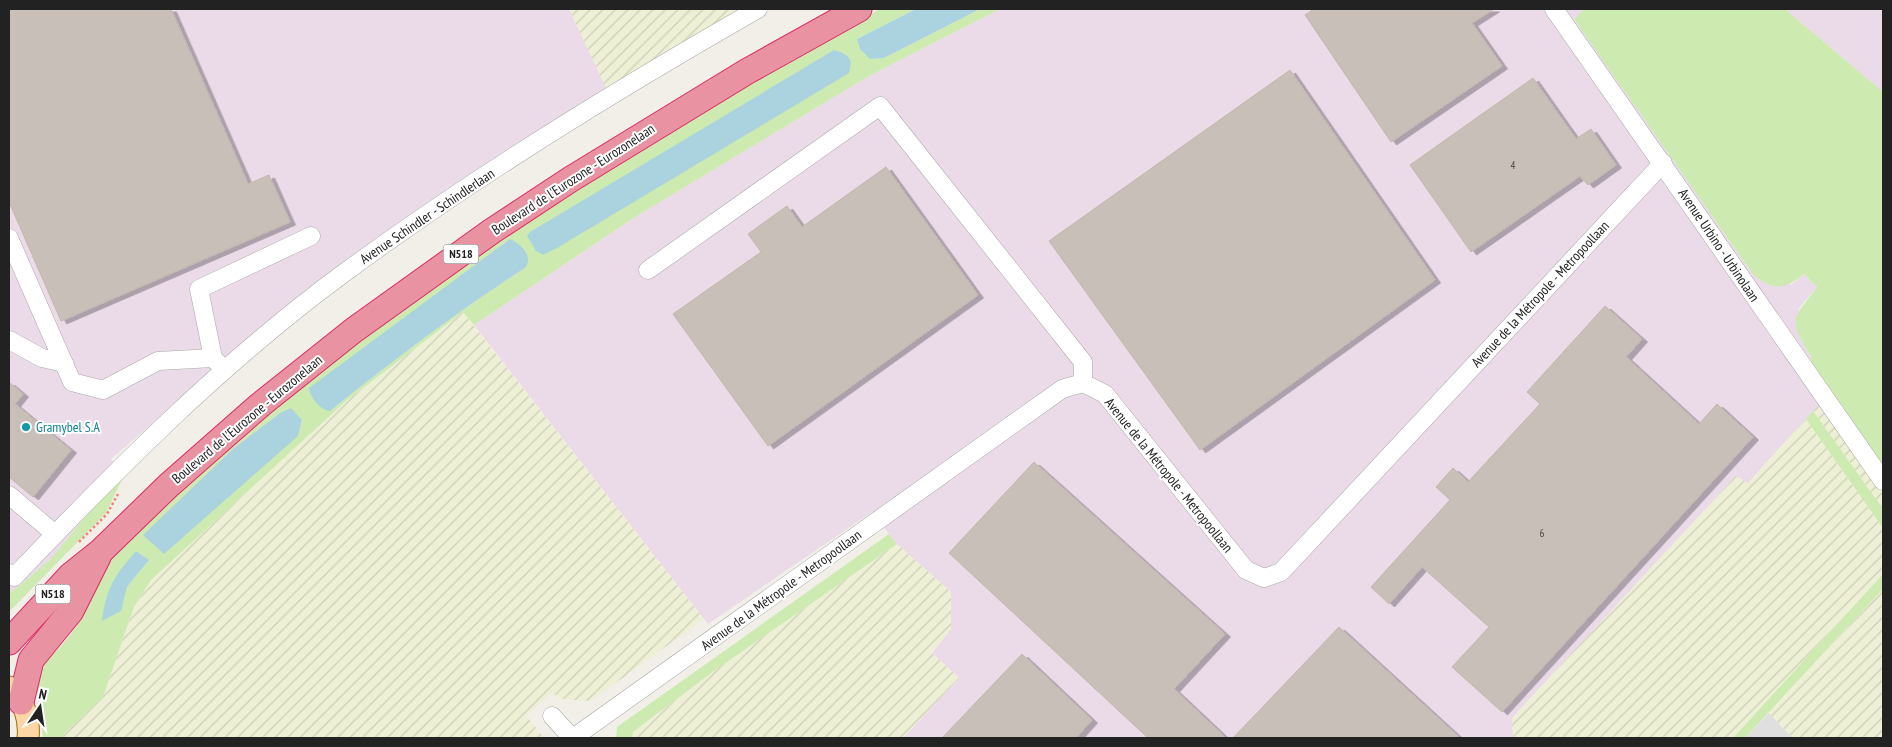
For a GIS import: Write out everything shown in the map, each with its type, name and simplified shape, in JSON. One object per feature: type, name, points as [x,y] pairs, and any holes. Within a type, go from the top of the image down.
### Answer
[{"type":"highway","name":"Boulevard de l'Eurozone - Eurozonelaan","points":[[9,642],[71,575],[101,550],[169,485],[260,405],[354,330],[492,231],[642,134],[746,72],[859,9]]},
{"type":"highway","name":"Boulevard de l'Eurozone - Eurozonelaan","points":[[15,694],[31,660],[70,611],[101,550]]},
{"type":"main road","points":[[15,694],[27,715],[28,738]]},
{"type":"street","name":"Avenue Schindler - Schindlerlaan","points":[[9,573],[14,577],[219,364],[410,226],[586,110],[758,9]]},
{"type":"street","name":"Avenue Urbino - Urbinolaan","points":[[1554,9],[1663,163],[1802,368],[1883,481]]},
{"type":"street","points":[[648,270],[880,106],[1083,362],[1083,383]]},
{"type":"street","name":"Avenue de la Métropole - Metropoollaan","points":[[552,716],[572,738],[1062,389],[1083,383],[1105,394],[1246,570],[1264,578],[1281,572],[1663,163]]},
{"type":"street","points":[[9,238],[72,382],[103,390],[158,361],[219,364],[199,289],[311,236]]},
{"type":"street","points":[[9,340],[42,358],[64,363]]},
{"type":"street","points":[[9,495],[56,534]]},
{"type":"path","points":[[74,547],[107,514],[119,492]]},
{"type":"shaded area","points":[[9,9],[569,9],[607,90],[253,337],[111,459],[123,471],[50,560],[12,592],[9,590]]},
{"type":"shaded area","points":[[1000,9],[1584,9],[1574,20],[1791,285],[1804,274],[1817,287],[1799,308],[1799,336],[1813,358],[1833,404],[1813,411],[1747,484],[1737,477],[1513,718],[1513,738],[903,738],[959,678],[932,653],[951,629],[951,592],[897,544],[872,512],[708,624],[474,325],[632,219],[869,76]]},
{"type":"shaded area","points":[[1785,9],[1883,9],[1883,92]]},
{"type":"shaded area","points":[[1769,713],[1793,738],[1745,738]]},
{"type":"green space","points":[[569,9],[742,9],[607,90]]},
{"type":"green space","points":[[880,9],[916,9],[857,39],[870,59],[884,58],[980,9],[1000,9],[869,76],[632,219],[474,325],[463,312],[346,401],[151,580],[134,607],[103,697],[60,738],[43,738],[37,691],[38,665],[66,641],[86,609],[121,542],[303,382],[490,245],[750,80]],"holes":[[[851,65],[848,73],[543,255]],[[505,242],[525,268],[426,337],[330,411]],[[280,413],[302,420],[298,436],[144,535],[234,448]],[[136,551],[149,560],[127,587]]]},
{"type":"green space","points":[[1584,9],[1785,9],[1883,92],[1883,474],[1806,365],[1812,358],[1799,335],[1796,321],[1802,307],[1817,287],[1804,274],[1784,286],[1772,286],[1753,274],[1574,19]]},
{"type":"green space","points":[[463,312],[704,619],[591,701],[561,699],[552,693],[526,715],[544,738],[60,738],[103,697],[134,607],[151,580],[346,401]]},
{"type":"green space","points":[[1833,404],[1883,474],[1883,509],[1813,411],[1819,405]]},
{"type":"green space","points":[[1813,411],[1883,509],[1883,528],[1806,419]]},
{"type":"green space","points":[[1806,419],[1883,528],[1883,574],[1733,738],[1513,738],[1512,718],[1736,476],[1748,483]]},
{"type":"green space","points":[[123,471],[124,475],[106,513],[9,612],[9,590],[12,592],[50,560]]},
{"type":"green space","points":[[889,534],[897,544],[714,671],[633,732],[632,738],[616,738],[617,727]]},
{"type":"green space","points":[[897,544],[951,592],[951,629],[932,653],[959,678],[903,738],[632,738],[633,732],[714,671]]},
{"type":"green space","points":[[1883,574],[1883,589],[1745,738],[1733,738]]},
{"type":"green space","points":[[1883,589],[1883,738],[1793,738],[1769,713]]},
{"type":"water","points":[[916,9],[980,9],[884,58],[870,59],[860,49],[857,39]]},
{"type":"water","points":[[834,50],[849,57],[851,64],[849,73],[557,248],[543,255],[536,251],[527,236],[530,232]]},
{"type":"water","points":[[510,239],[525,251],[528,259],[525,268],[426,337],[330,411],[316,403],[311,396],[309,388]]},
{"type":"water","points":[[291,408],[302,420],[298,436],[164,554],[143,535],[234,448],[280,413]]},
{"type":"water","points":[[136,551],[149,560],[127,587],[121,611],[102,621],[109,591],[122,567]]},
{"type":"building","points":[[9,9],[171,9],[248,184],[269,175],[290,222],[61,321],[9,202]]},
{"type":"building","points":[[1314,9],[1494,9],[1472,23],[1502,66],[1391,142],[1305,15]]},
{"type":"building","points":[[1290,70],[1435,280],[1200,450],[1049,241]]},
{"type":"building","points":[[1533,78],[1576,139],[1591,129],[1616,165],[1588,185],[1580,176],[1471,252],[1410,165]]},
{"type":"building","points":[[886,167],[978,295],[768,446],[673,314],[761,252],[748,234],[787,206],[802,227]]},
{"type":"building","points":[[1605,306],[1642,339],[1626,357],[1699,424],[1717,404],[1753,437],[1502,712],[1452,667],[1489,627],[1422,567],[1389,604],[1371,587],[1450,500],[1436,487],[1453,468],[1468,482],[1540,404],[1527,392]]},
{"type":"building","name":"Gramybel S.A","points":[[9,382],[23,394],[15,404],[71,450],[33,497],[9,477]]},
{"type":"building","points":[[1034,462],[1225,634],[1174,689],[1226,738],[1148,738],[949,553]]},
{"type":"building","points":[[1339,627],[1460,738],[1233,738]]},
{"type":"building","points":[[1022,654],[1092,720],[1076,738],[942,738]]},
{"type":"place","name":"Gramybel S.A","points":[[26,427]]}]
